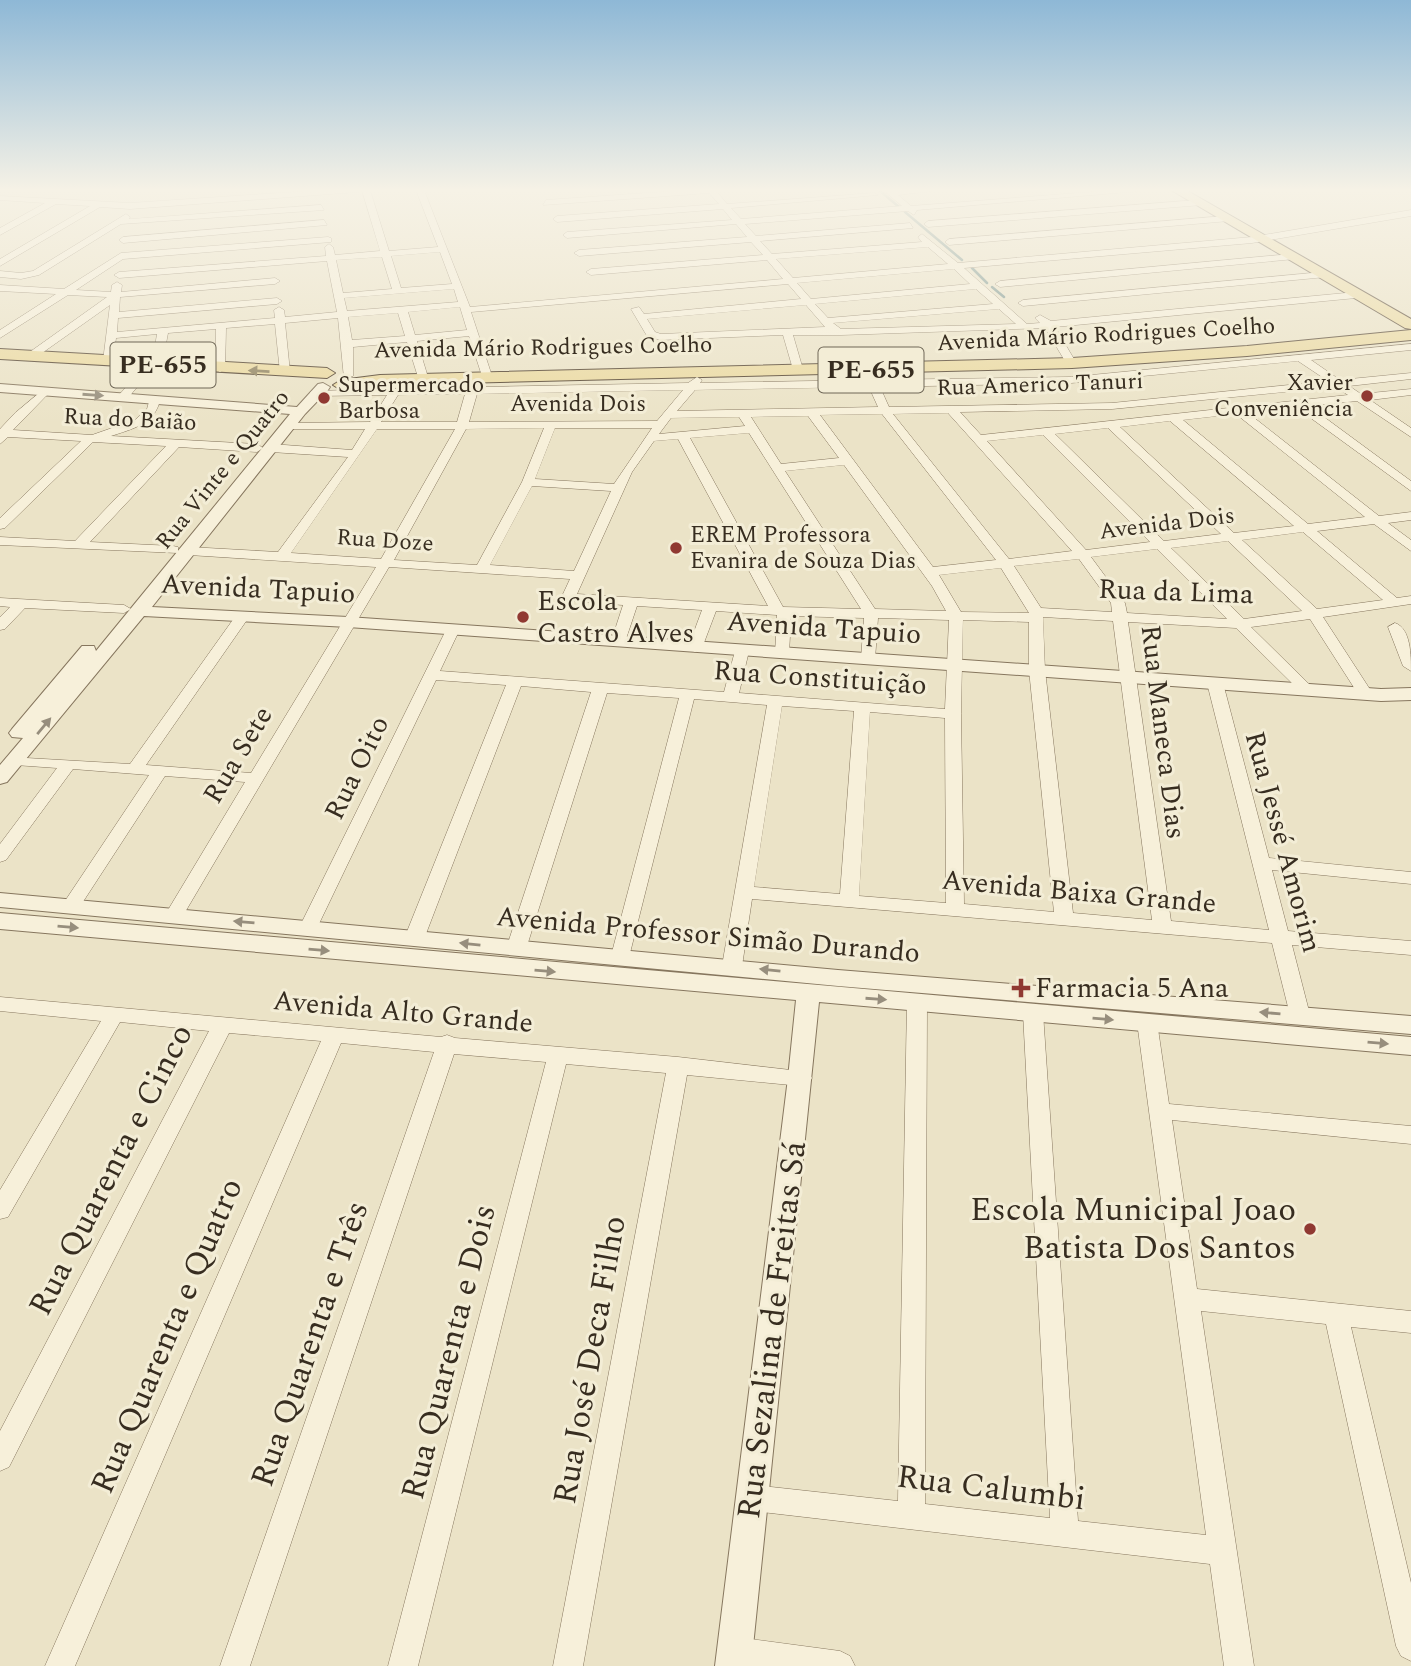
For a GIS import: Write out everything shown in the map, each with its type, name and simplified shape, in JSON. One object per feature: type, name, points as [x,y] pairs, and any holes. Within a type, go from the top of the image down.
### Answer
[{"type":"main road","points":[[1311,268],[1411,326]]},
{"type":"main road","name":"Avenida Mário Rodrigues Coelho","points":[[346,378],[422,374],[477,381],[797,366],[1069,359],[1243,347],[1397,332],[1411,326]]},
{"type":"main road","name":"Avenida Mário Rodrigues Coelho","points":[[346,378],[477,381],[871,377],[1287,348],[1411,335]]},
{"type":"main road","name":"PE-655","points":[[0,354],[285,372],[319,384],[346,378]]},
{"type":"street","points":[[0,274],[21,276],[45,268]]},
{"type":"street","points":[[0,335],[104,268]]},
{"type":"street","points":[[108,361],[115,316],[114,296],[120,268]]},
{"type":"street","points":[[119,275],[205,268]]},
{"type":"street","points":[[274,268],[285,372]]},
{"type":"street","points":[[333,268],[351,368],[346,378]]},
{"type":"street","points":[[390,268],[397,291]]},
{"type":"street","points":[[319,384],[394,392],[477,381],[473,333],[451,268]]},
{"type":"street","points":[[588,268],[606,295]]},
{"type":"street","points":[[591,272],[641,268]]},
{"type":"street","points":[[778,268],[829,326],[856,332],[1025,327],[1356,295]]},
{"type":"street","points":[[112,335],[912,268]]},
{"type":"street","points":[[957,268],[1025,327]]},
{"type":"street","points":[[981,268],[1048,324],[1069,359]]},
{"type":"street","points":[[1140,268],[1182,296]]},
{"type":"street","points":[[1000,284],[1179,268]]},
{"type":"street","points":[[1023,303],[1323,275]]},
{"type":"street","points":[[0,288],[114,296],[275,281]]},
{"type":"street","points":[[339,296],[458,286]]},
{"type":"street","points":[[641,317],[979,286]]},
{"type":"street","points":[[0,298],[15,289]]},
{"type":"street","points":[[627,293],[651,334],[660,337],[786,332],[1001,306]]},
{"type":"street","points":[[31,356],[114,296]]},
{"type":"street","points":[[115,316],[277,301]]},
{"type":"street","points":[[1192,303],[1202,310]]},
{"type":"street","points":[[402,309],[422,374]]},
{"type":"street","points":[[220,369],[221,326]]},
{"type":"street","points":[[123,397],[149,364],[163,331]]},
{"type":"street","points":[[786,332],[797,366]]},
{"type":"street","points":[[348,344],[473,333]]},
{"type":"street","points":[[1064,919],[1037,670],[1036,615],[1006,564],[885,411],[871,377],[1021,381],[1094,379],[1411,347]]},
{"type":"street","points":[[1287,348],[1411,433]]},
{"type":"street","name":"Rua Americo Tanuri","points":[[665,419],[743,414],[1124,405],[1411,376]]},
{"type":"street","points":[[579,575],[617,488],[650,438],[696,380]]},
{"type":"street","name":"Rua Sete","points":[[174,915],[385,562],[462,426],[477,381]]},
{"type":"street","name":"Rua Vinte e Quatro","points":[[0,778],[8,758],[319,384]]},
{"type":"street","points":[[0,388],[123,397],[291,415]]},
{"type":"street","points":[[2,436],[19,415],[44,392]]},
{"type":"street","points":[[283,555],[356,454],[394,392]]},
{"type":"street","points":[[977,439],[1411,392]]},
{"type":"street","points":[[0,525],[89,440],[139,422],[152,410],[154,400]]},
{"type":"street","points":[[1299,404],[1411,487]]},
{"type":"street","name":"Rua Maneca Dias","points":[[952,410],[1083,555],[1118,603],[1163,928]]},
{"type":"street","points":[[1237,410],[1411,547]]},
{"type":"street","points":[[812,413],[952,605],[956,616],[953,714],[956,910]]},
{"type":"street","points":[[743,414],[871,614],[868,659]]},
{"type":"street","name":"Avenida Dois","points":[[291,415],[373,426],[551,424],[665,419]]},
{"type":"street","points":[[1172,417],[1394,602]]},
{"type":"street","points":[[481,569],[528,482],[551,424]]},
{"type":"street","points":[[1110,424],[1314,614],[1373,695]]},
{"type":"street","points":[[650,438],[752,429]]},
{"type":"street","points":[[1045,432],[1307,690]]},
{"type":"street","points":[[681,435],[781,611],[782,654]]},
{"type":"street","name":"Rua do Baião","points":[[2,436],[356,454]]},
{"type":"street","points":[[79,545],[175,444]]},
{"type":"street","points":[[777,468],[846,461]]},
{"type":"street","points":[[528,482],[617,488]]},
{"type":"street","name":"Avenida Dois","points":[[928,572],[1411,516]]},
{"type":"street","name":"Rua Doze","points":[[0,541],[283,555],[579,575]]},
{"type":"street","name":"Rua da Lima","points":[[579,575],[570,594],[573,598],[631,604],[871,614],[1036,615],[1240,624],[1411,600]]},
{"type":"street","name":"Avenida Tapuio","points":[[0,602],[126,615],[348,622],[1410,698]]},
{"type":"street","points":[[0,626],[21,603]]},
{"type":"street","points":[[618,642],[631,604]]},
{"type":"street","points":[[695,648],[710,608]]},
{"type":"street","points":[[135,769],[242,617]]},
{"type":"street","points":[[1395,627],[1411,666]]},
{"type":"street","name":"Rua Oito","points":[[308,928],[452,631]]},
{"type":"street","points":[[730,698],[742,651]]},
{"type":"street","name":"Rua Constituição","points":[[431,676],[953,714]]},
{"type":"street","points":[[414,939],[515,682]]},
{"type":"street","name":"Rua Jessé Amorim","points":[[1215,683],[1300,1016]]},
{"type":"street","points":[[516,949],[600,689]]},
{"type":"street","points":[[621,956],[688,694]]},
{"type":"street","points":[[732,966],[775,701]]},
{"type":"street","points":[[849,901],[862,708]]},
{"type":"street","points":[[8,758],[256,778]]},
{"type":"street","points":[[0,856],[68,764]]},
{"type":"street","points":[[70,907],[159,772]]},
{"type":"street","points":[[1261,863],[1411,878]]},
{"type":"street","name":"Avenida Baixa Grande","points":[[742,892],[1411,947]]},
{"type":"street","name":"Avenida Professor Simão Durando","points":[[0,900],[516,949],[732,966],[968,997],[1300,1016],[1342,1030],[1411,1046]]},
{"type":"street","name":"Avenida Professor Simão Durando","points":[[0,921],[808,995],[917,1002],[968,997],[1033,1013],[1147,1022],[1342,1030],[1411,1025]]},
{"type":"street","points":[[808,995],[838,978]]},
{"type":"street","name":"Rua Sezalina de Freitas Sá","points":[[734,1659],[802,1078],[808,995]]},
{"type":"street","points":[[911,1514],[917,1002]]},
{"type":"street","name":"Avenida Alto Grande","points":[[1,1006],[447,1043],[802,1078]]},
{"type":"street","points":[[1033,1013],[1065,1532]]},
{"type":"street","points":[[0,1210],[115,1014]]},
{"type":"street","points":[[1147,1022],[1221,1551],[1240,1666]]},
{"type":"street","name":"Rua Quarenta e Cinco","points":[[0,1458],[223,1024]]},
{"type":"street","name":"Rua Quarenta e Quatro","points":[[60,1666],[335,1033]]},
{"type":"street","name":"Rua Quarenta e Três","points":[[235,1666],[447,1043]]},
{"type":"street","name":"Rua Quarenta e Dois","points":[[403,1666],[558,1055]]},
{"type":"street","name":"Rua José Deca Filho","points":[[568,1666],[678,1065]]},
{"type":"street","points":[[1160,1111],[1411,1135]]},
{"type":"street","points":[[1187,1299],[1411,1322]]},
{"type":"street","points":[[1336,1313],[1411,1646]]},
{"type":"street","name":"Rua Calumbi","points":[[753,1498],[1221,1551]]},
{"type":"street","points":[[734,1659],[840,1666]]},
{"type":"waterway","points":[[972,268],[987,283]]},
{"type":"waterway","points":[[992,287],[1004,297]]},
{"type":"place","name":"Xavier Conveniência","points":[[1367,396]]},
{"type":"place","name":"Supermercado Barbosa","points":[[324,398]]},
{"type":"place","name":"EREM Professora Evanira de Souza Dias","points":[[676,548]]},
{"type":"place","name":"Escola Castro Alves","points":[[523,617]]},
{"type":"place","name":"Farmacia 5 Ana","points":[[1021,988]]},
{"type":"place","name":"Escola Municipal Joao Batista Dos Santos","points":[[1310,1229]]}]
